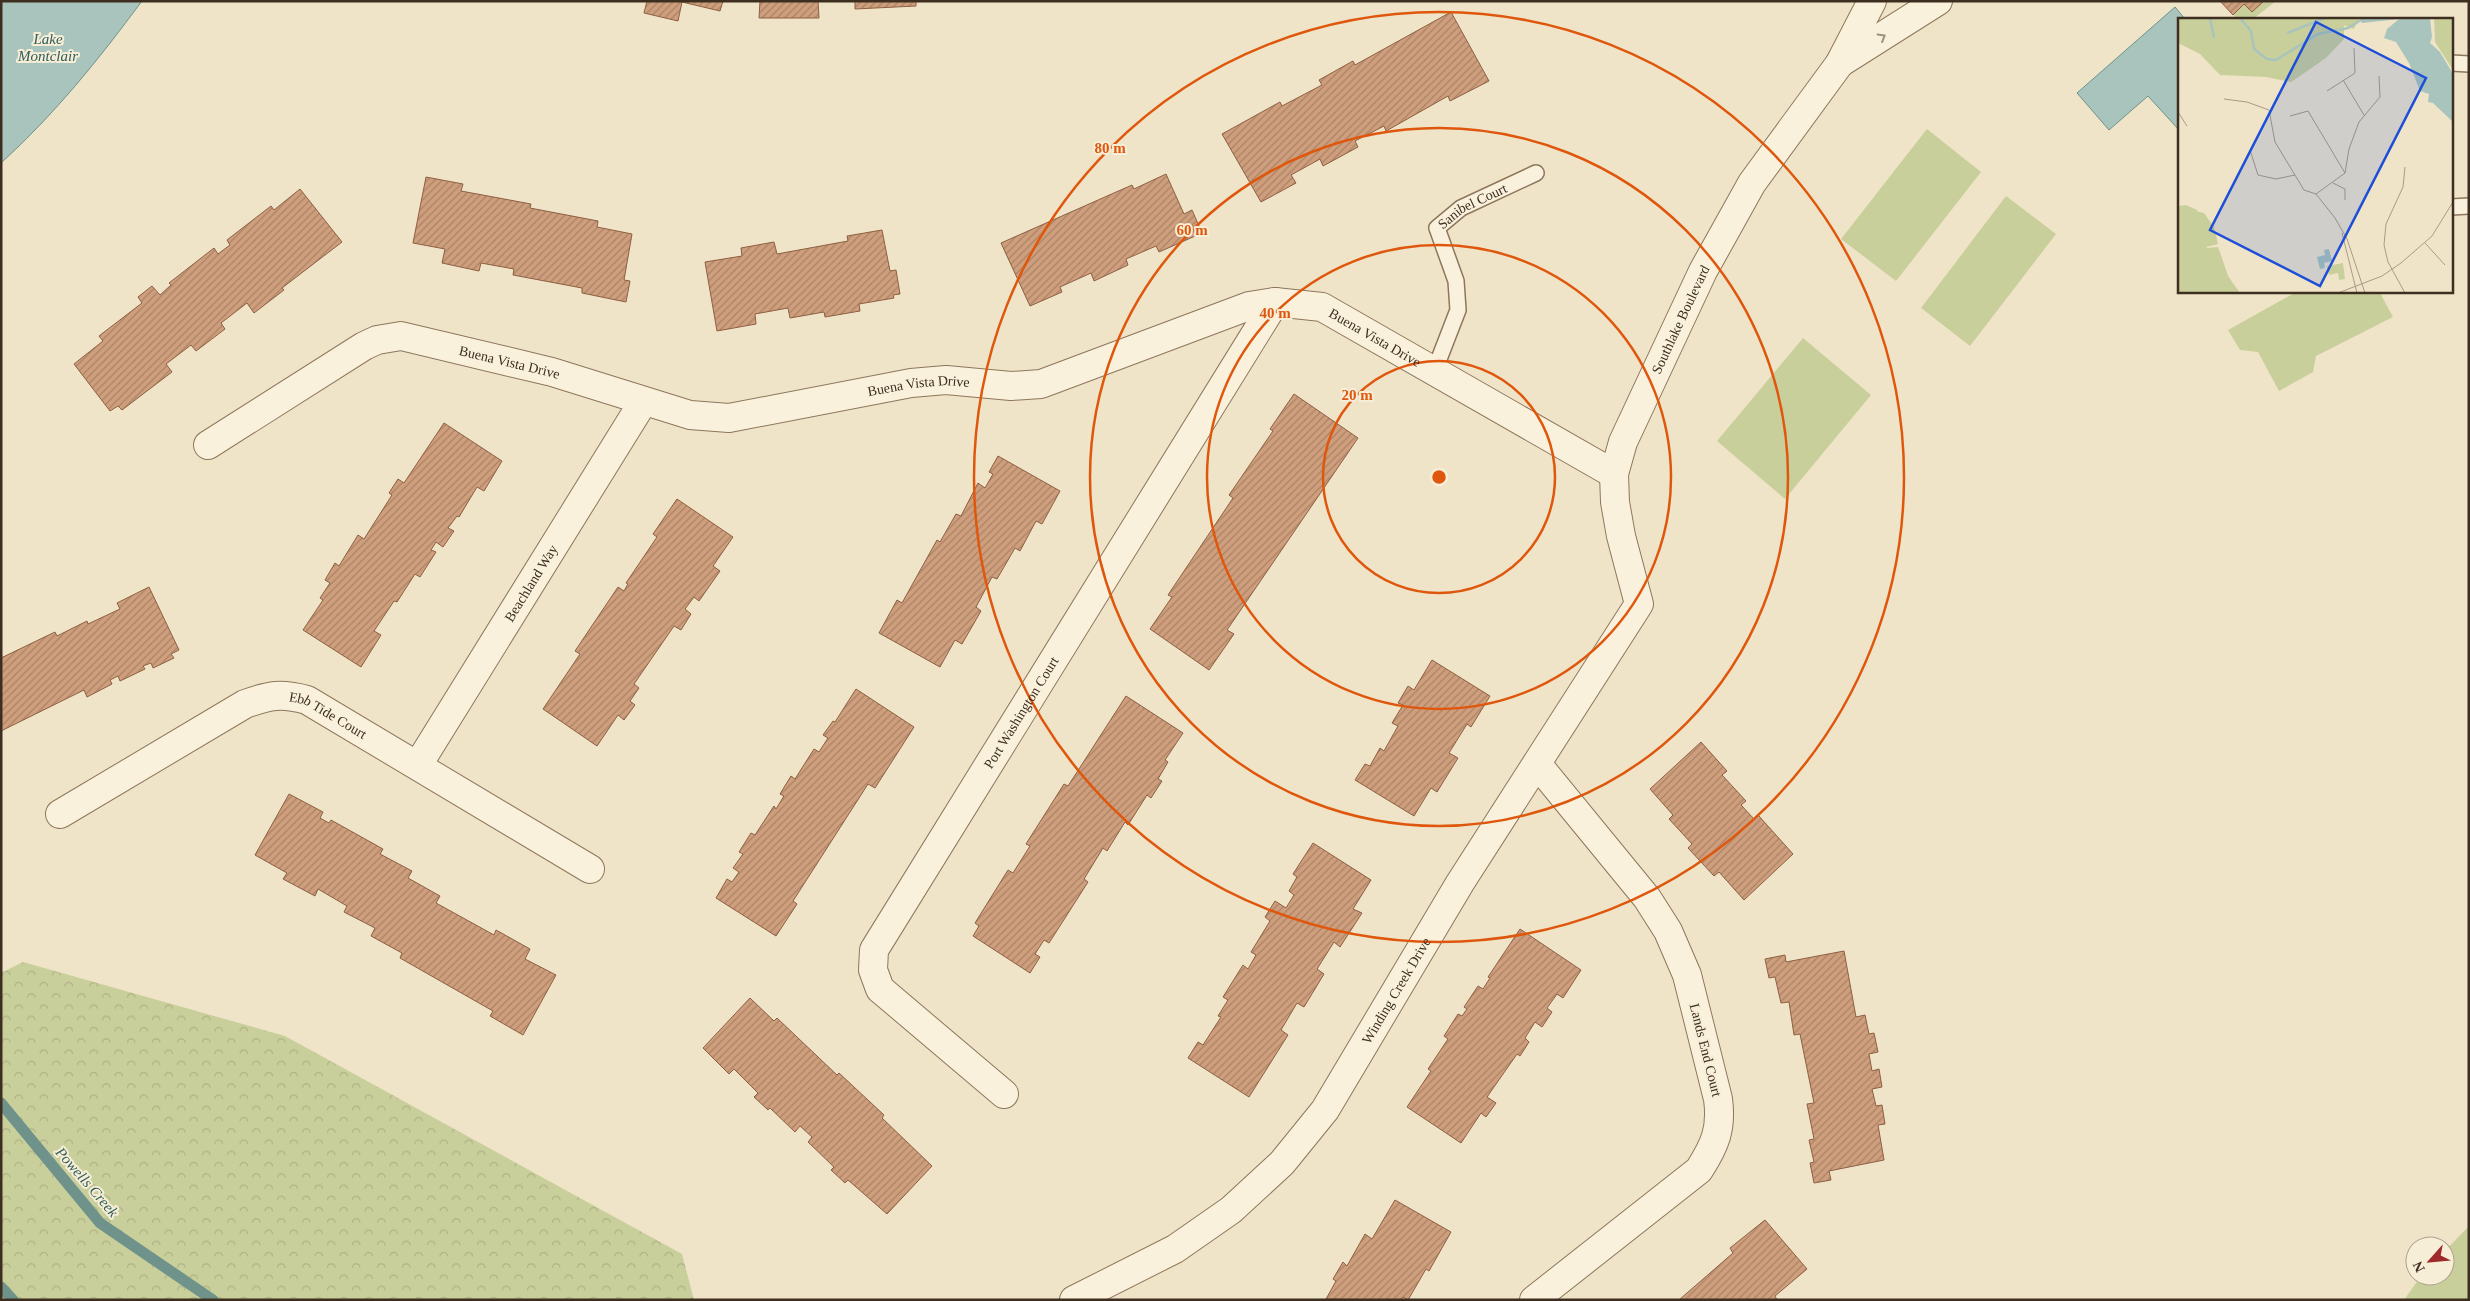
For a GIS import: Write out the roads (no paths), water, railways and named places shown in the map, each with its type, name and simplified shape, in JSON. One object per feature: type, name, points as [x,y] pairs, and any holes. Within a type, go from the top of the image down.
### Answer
[{"type":"street","points":[[1840,63],[1872,1]]},
{"type":"street","points":[[1840,63],[1938,1]]},
{"type":"street","name":"Southlake Boulevard","points":[[1640,604],[1621,536],[1616,502],[1614,474],[1623,442],[1644,394],[1708,263],[1752,183],[1840,63]]},
{"type":"street","name":"Buena Vista Drive","points":[[208,445],[364,346],[377,340],[401,336],[552,372],[643,402],[690,415],[729,418],[937,380],[1011,386],[1040,384],[1249,306],[1275,302],[1322,307],[1614,474]]},
{"type":"street","name":"Port Washington Court","points":[[1004,1094],[880,989],[873,970],[874,950],[1275,302]]},
{"type":"street","name":"Beachland Way","points":[[418,765],[643,402]]},
{"type":"street","name":"Winding Creek Drive","points":[[1074,1300],[1175,1249],[1231,1210],[1282,1163],[1325,1110],[1460,883],[1538,765],[1640,604]]},
{"type":"street","name":"Ebb Tide Court","points":[[60,814],[245,704],[268,696],[288,695],[307,700],[590,869]]},
{"type":"street","name":"Lands End Court","points":[[1534,1300],[1699,1170],[1714,1147],[1720,1115],[1718,1099],[1687,975],[1668,931],[1647,898],[1538,765]]},
{"type":"lane","points":[[2452,63],[2469,64]]},
{"type":"lane","name":"Sanibel Court","points":[[1434,372],[1458,310],[1456,280],[1438,228],[1461,208],[1536,173]]},
{"type":"lane","points":[[2452,208],[2469,206]]},
{"type":"water","name":"Lake Montclair","points":[[1,1],[142,1],[58,106],[1,163]]},
{"type":"water","points":[[2175,7],[2184,18],[2178,18],[2178,129],[2148,96],[2109,130],[2077,93]]},
{"type":"waterway","name":"Powells Creek","points":[[1,1103],[100,1223],[213,1300]]},
{"type":"waterway","points":[[1,1287],[13,1300]]}]
